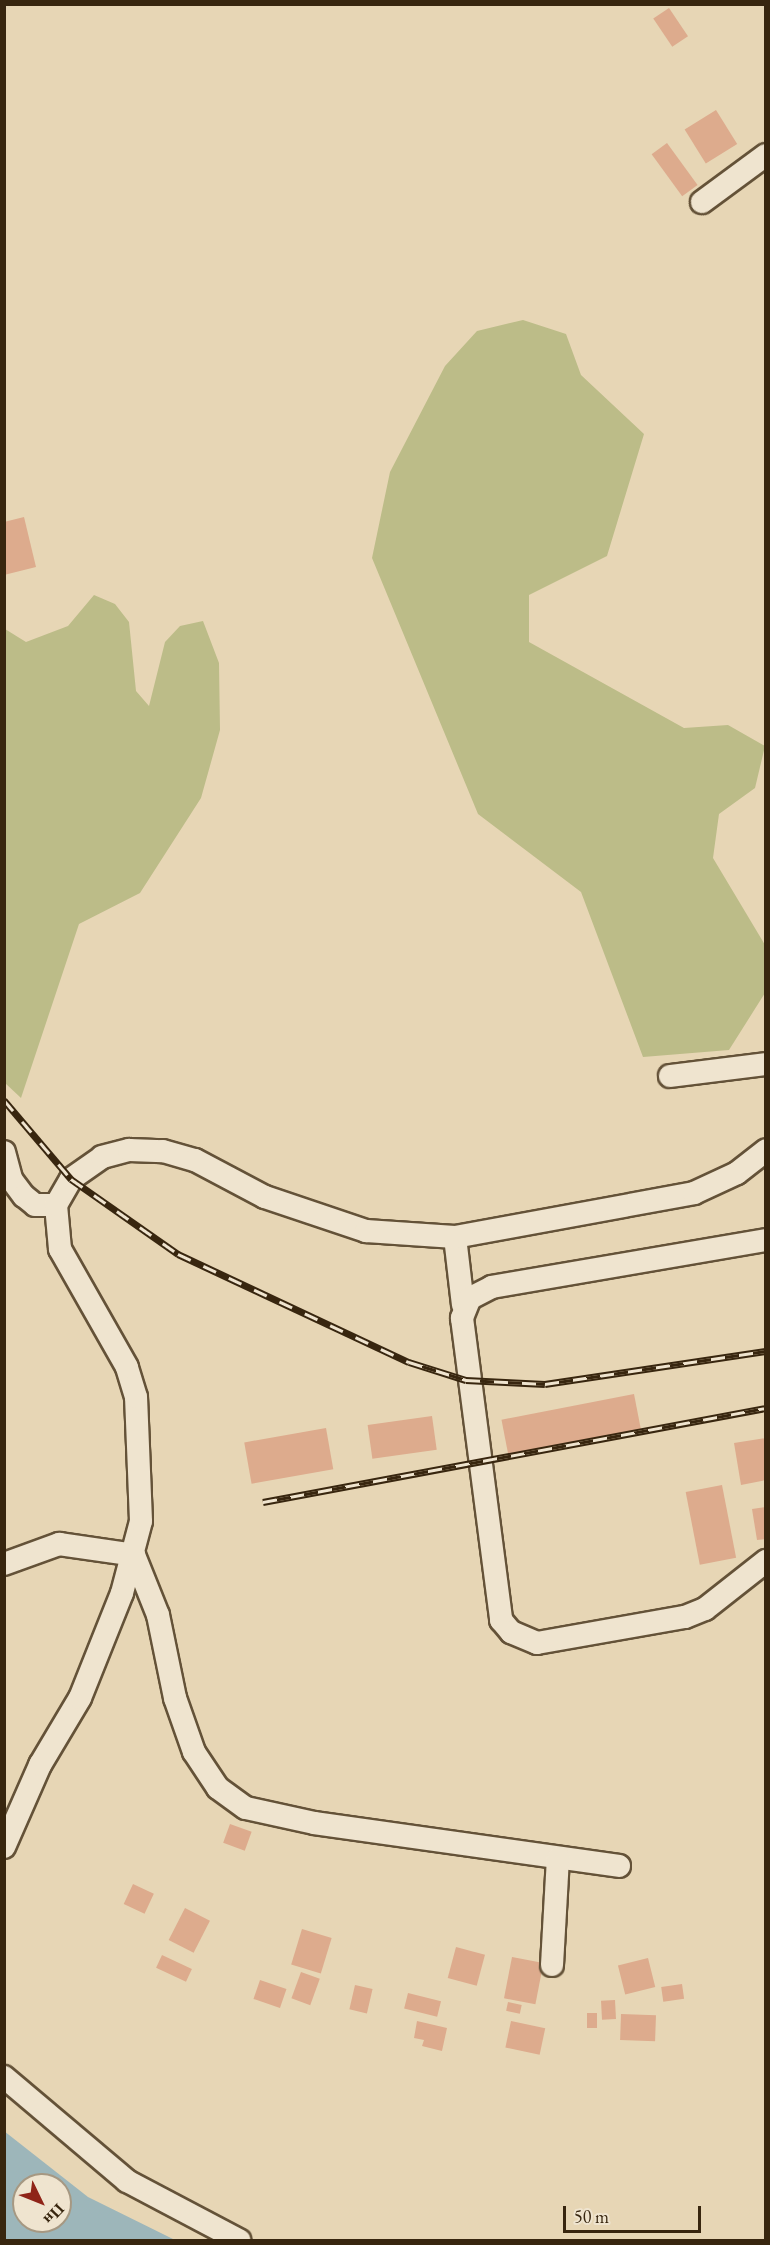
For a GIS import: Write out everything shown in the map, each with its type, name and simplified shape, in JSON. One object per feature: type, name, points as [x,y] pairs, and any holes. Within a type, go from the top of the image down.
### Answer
[{"type":"street","points":[[702,202],[765,155]]},
{"type":"street","points":[[670,1076],[765,1064]]},
{"type":"street","points":[[4,1847],[40,1765],[80,1698],[134,1555],[141,1521],[136,1397],[113,1338],[60,1250],[56,1205],[71,1179],[102,1157],[129,1150],[163,1151],[195,1160],[265,1197],[366,1231],[455,1237],[694,1193],[736,1173],[765,1150]]},
{"type":"street","points":[[4,1152],[11,1179],[24,1196],[34,1205],[56,1205]]},
{"type":"street","points":[[455,1237],[478,1466],[501,1620],[511,1632],[537,1643],[685,1617],[705,1609],[765,1561]]},
{"type":"street","points":[[463,1305],[492,1287],[765,1240]]},
{"type":"street","points":[[4,1564],[59,1544],[134,1555]]},
{"type":"street","points":[[134,1555],[158,1615],[176,1698],[194,1752],[227,1795],[264,1814],[619,1866]]},
{"type":"street","points":[[552,1965],[558,1858]]},
{"type":"street","points":[[4,2077],[127,2181],[239,2241]]},
{"type":"green space","points":[[523,320],[566,334],[581,375],[644,434],[607,556],[529,595],[529,642],[684,728],[728,725],[765,746],[755,788],[719,814],[713,858],[765,945],[765,993],[729,1050],[643,1057],[581,892],[478,814],[372,558],[390,472],[445,366],[477,331]]},
{"type":"green space","points":[[94,595],[115,604],[129,622],[136,691],[149,706],[165,642],[180,626],[203,621],[219,663],[220,730],[201,798],[140,893],[79,924],[21,1098],[4,1082],[5,629],[26,642],[68,626]]},
{"type":"water","points":[[4,2131],[57,2173],[12,2173],[12,2233],[72,2233],[72,2184],[88,2197],[175,2240],[5,2240]]},
{"type":"building","points":[[669,8],[688,36],[672,47],[653,19]]},
{"type":"building","points":[[716,110],[737,144],[706,164],[685,130]]},
{"type":"building","points":[[667,143],[698,185],[682,196],[652,154]]},
{"type":"building","points":[[24,517],[36,567],[4,575],[4,522]]},
{"type":"building","points":[[634,1394],[641,1429],[508,1455],[501,1420]]},
{"type":"building","points":[[432,1416],[437,1450],[372,1459],[368,1425]]},
{"type":"building","points":[[326,1428],[333,1469],[252,1484],[244,1442]]},
{"type":"building","points":[[766,1438],[766,1480],[741,1485],[734,1443]]},
{"type":"building","points":[[722,1485],[736,1558],[700,1565],[686,1492]]},
{"type":"building","points":[[766,1507],[766,1539],[757,1540],[752,1509]]},
{"type":"building","points":[[230,1824],[252,1832],[245,1851],[223,1843]]},
{"type":"building","points":[[133,1884],[154,1894],[145,1914],[124,1904]]},
{"type":"building","points":[[185,1908],[210,1921],[194,1953],[169,1940]]},
{"type":"building","points":[[302,1929],[332,1938],[321,1973],[291,1964]]},
{"type":"building","points":[[456,1947],[485,1955],[477,1986],[448,1978]]},
{"type":"building","points":[[162,1955],[192,1969],[186,1982],[156,1968]]},
{"type":"building","points":[[512,1957],[543,1963],[535,2004],[504,1998]]},
{"type":"building","points":[[648,1958],[655,1987],[625,1995],[618,1965]]},
{"type":"building","points":[[301,1972],[320,1979],[310,2005],[291,1998]]},
{"type":"building","points":[[260,1980],[286,1989],[280,2008],[253,1999]]},
{"type":"building","points":[[682,1984],[684,1999],[663,2002],[661,1987]]},
{"type":"building","points":[[355,1985],[373,1989],[367,2013],[349,2009]]},
{"type":"building","points":[[408,1993],[441,2001],[437,2017],[404,2009]]},
{"type":"building","points":[[615,2000],[616,2019],[602,2020],[601,2001]]},
{"type":"building","points":[[508,2002],[522,2005],[520,2014],[506,2011]]},
{"type":"building","points":[[587,2013],[597,2013],[597,2028],[587,2028]]},
{"type":"building","points":[[621,2014],[656,2015],[655,2041],[620,2040]]},
{"type":"building","points":[[417,2021],[447,2028],[442,2051],[422,2046],[424,2040],[414,2038]]},
{"type":"building","points":[[511,2021],[545,2028],[540,2055],[505,2047]]},
{"type":"railway","points":[[4,1100],[71,1179],[178,1254],[409,1362],[466,1380],[545,1384],[766,1351]]},
{"type":"railway","points":[[263,1502],[766,1408]]}]
